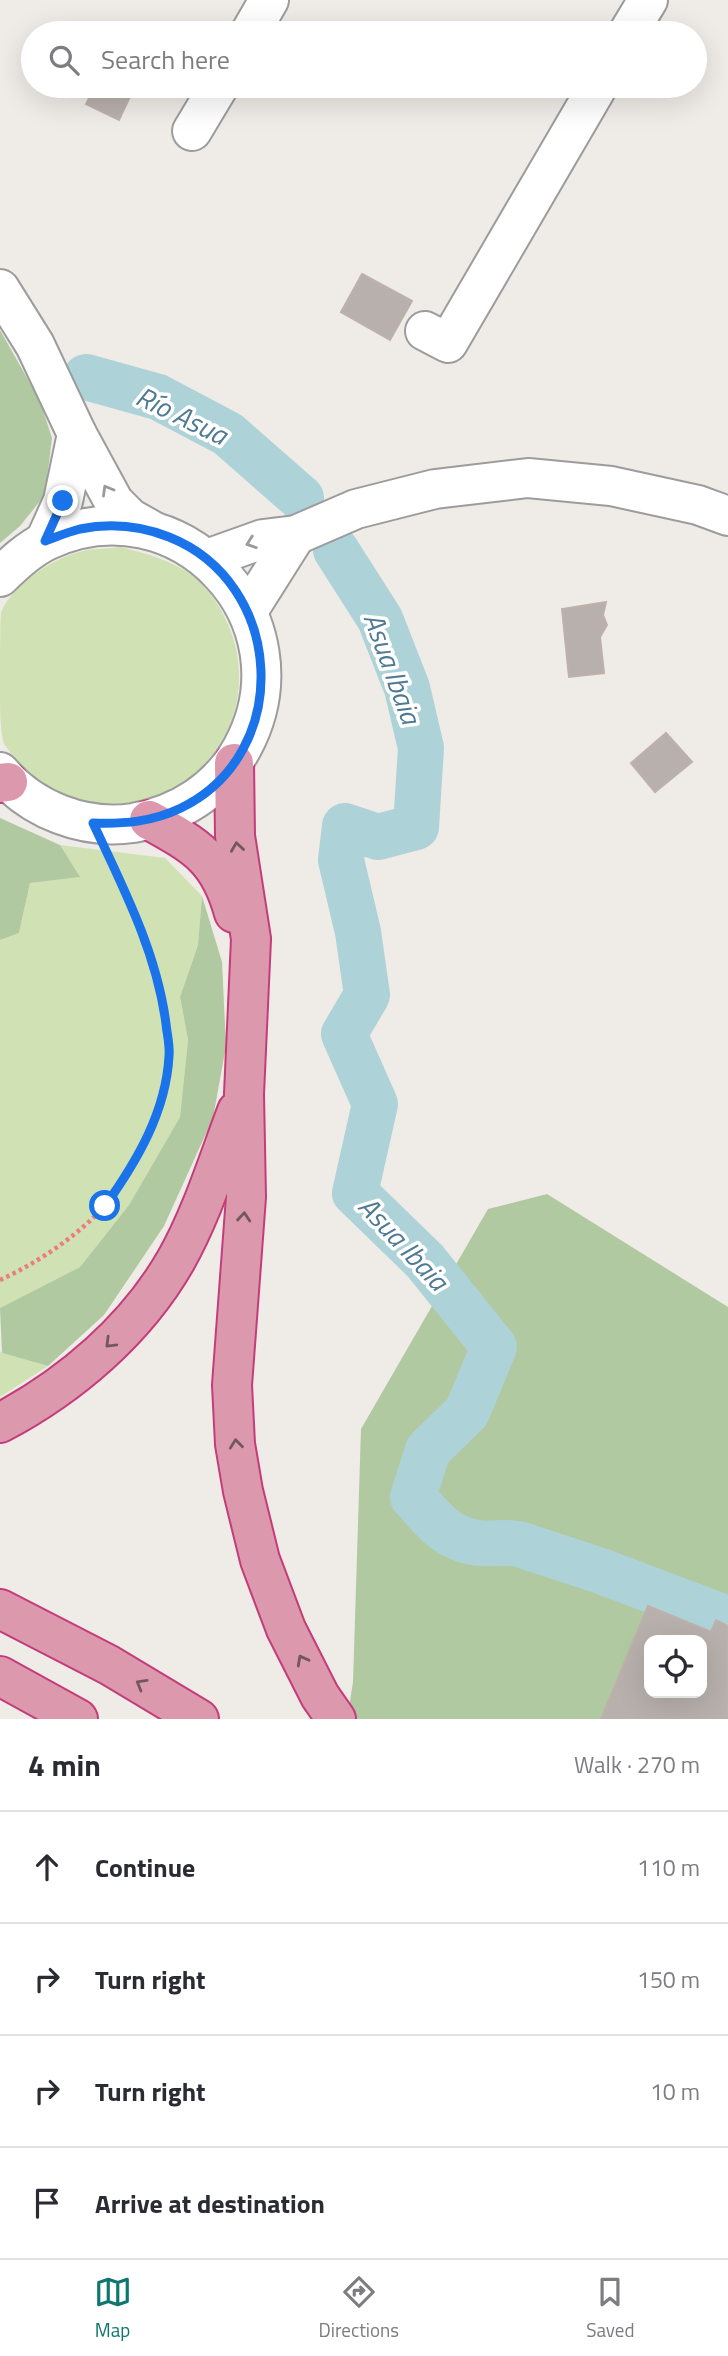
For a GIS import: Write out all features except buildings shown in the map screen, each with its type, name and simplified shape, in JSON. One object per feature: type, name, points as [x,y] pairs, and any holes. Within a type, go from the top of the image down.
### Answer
[{"type":"highway","points":[[234,763],[235,835],[251,939],[244,1094],[246,1196],[232,1385],[236,1444],[243,1491],[260,1560],[286,1629],[320,1696],[336,1719]]},
{"type":"highway","points":[[149,820],[191,844],[222,877],[234,915],[248,1012]]},
{"type":"highway","points":[[0,1423],[57,1387],[98,1355],[155,1292],[176,1260],[192,1228],[244,1094]]},
{"type":"highway","points":[[0,1609],[109,1665],[199,1719]]},
{"type":"highway","points":[[0,1676],[78,1719]]},
{"type":"highway","points":[[0,1695],[65,1719]]},
{"type":"street","points":[[257,21],[269,0]]},
{"type":"street","points":[[635,21],[648,0]]},
{"type":"street","points":[[192,131],[212,98]]},
{"type":"street","points":[[425,331],[448,343],[591,98]]},
{"type":"street","points":[[0,289],[35,345],[77,434],[114,502],[130,518],[181,542],[207,559],[230,583],[248,611],[260,649],[262,689],[253,728],[234,763],[211,789],[181,808],[149,820],[121,824],[93,823],[52,811],[33,802],[3,779]]},
{"type":"street","points":[[45,541],[63,501],[77,434]]},
{"type":"street","points":[[207,559],[263,539],[296,535],[356,509],[435,489],[528,478],[611,486],[698,505],[728,516]]},
{"type":"street","points":[[0,577],[19,558],[45,541],[80,529],[117,525],[153,531]]},
{"type":"street","points":[[248,611],[296,535]]},
{"type":"path","points":[[0,1280],[60,1244],[105,1206],[130,1171],[149,1135],[163,1094],[170,1054],[164,1006],[151,955],[93,823]]},
{"type":"green space","points":[[0,330],[40,401],[52,438],[45,495],[20,526],[0,543]]},
{"type":"green space","points":[[120,547],[172,564],[195,577],[205,587],[225,618],[237,651],[239,685],[233,717],[219,746],[199,770],[172,789],[141,800],[105,803],[74,798],[47,786],[24,768],[4,744],[0,709],[1,613],[14,592],[59,559],[92,549]]},
{"type":"green space","points":[[0,818],[60,845],[80,877],[30,883],[19,933],[0,940]]},
{"type":"green space","points":[[60,845],[165,858],[202,896],[198,945],[180,997],[188,1040],[180,1117],[129,1205],[80,1267],[0,1308],[0,940],[19,933],[30,883],[79,877]]},
{"type":"green space","points":[[202,896],[222,962],[226,1046],[213,1118],[164,1226],[104,1315],[48,1366],[2,1353],[0,1308],[80,1267],[129,1205],[180,1117],[188,1040],[180,997],[198,945]]},
{"type":"green space","points":[[547,1194],[728,1307],[728,1719],[347,1719],[353,1682],[361,1429],[488,1209]]},
{"type":"green space","points":[[0,1351],[2,1353],[48,1366],[0,1397]]},
{"type":"waterway","name":"Río Asua","points":[[86,377],[158,397],[228,434],[301,498]]},
{"type":"waterway","name":"Asua Ibaia","points":[[336,550],[380,619],[407,688],[421,748],[416,827],[378,837],[345,826],[341,860],[358,932],[367,995],[344,1034],[375,1104],[355,1193],[425,1261],[494,1347],[467,1412],[428,1450],[413,1497],[439,1525],[454,1536],[479,1543],[522,1545],[601,1571],[728,1619]]},
{"type":"route","points":[[63,501],[45,541],[80,529],[117,525],[153,531],[181,542],[207,559],[230,583],[248,611],[260,649],[262,689],[253,728],[234,763],[211,789],[181,808],[149,820],[121,824],[93,823],[151,955],[164,1006],[170,1054],[163,1094],[149,1135],[130,1171],[105,1206]]}]
